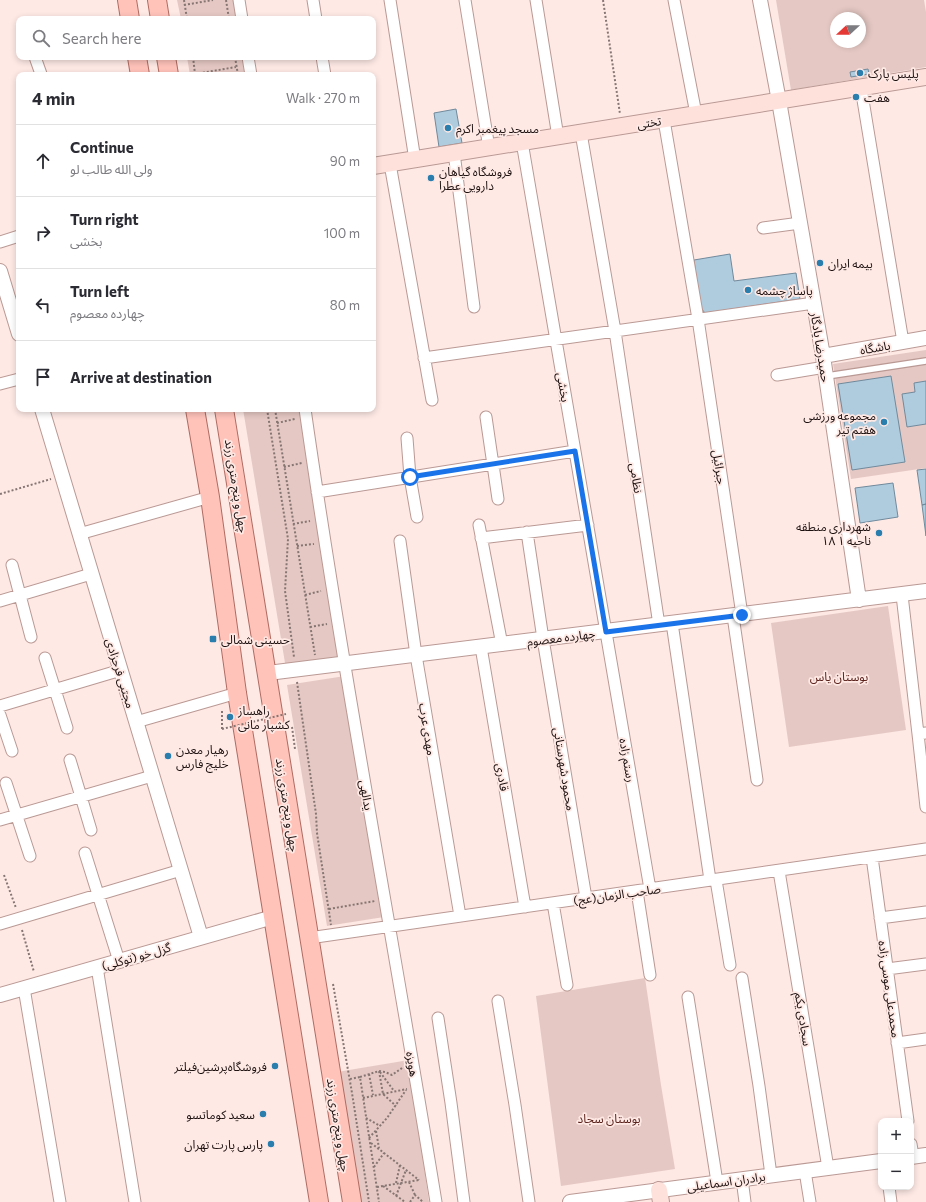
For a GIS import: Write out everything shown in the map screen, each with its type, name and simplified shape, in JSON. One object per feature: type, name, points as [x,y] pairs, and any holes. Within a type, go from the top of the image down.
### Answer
[{"type":"main road","points":[[127,0],[130,16]]},
{"type":"main road","points":[[157,0],[160,16]]},
{"type":"main road","points":[[138,60],[140,72]]},
{"type":"main road","points":[[166,60],[168,72]]},
{"type":"main road","name":"تختی","points":[[376,166],[926,77]]},
{"type":"main road","points":[[196,412],[210,497],[237,693],[319,1202]]},
{"type":"main road","name":"چهل و پنج متری زرند","points":[[224,412],[268,673],[352,1202]]},
{"type":"street","points":[[239,0],[242,16]]},
{"type":"street","points":[[313,0],[316,16]]},
{"type":"street","points":[[390,0],[415,160]]},
{"type":"street","points":[[465,0],[489,148]]},
{"type":"street","points":[[536,0],[558,137]]},
{"type":"street","points":[[674,0],[696,114]]},
{"type":"street","name":"حمیدرضا یادگار","points":[[760,0],[825,367],[859,600]]},
{"type":"street","points":[[36,60],[40,72]]},
{"type":"street","points":[[248,60],[250,72]]},
{"type":"street","points":[[322,60],[324,72]]},
{"type":"street","points":[[861,88],[903,342]]},
{"type":"street","name":"جبرائیل","points":[[664,120],[698,319],[738,615],[757,780]]},
{"type":"street","name":"نظامی","points":[[581,133],[614,331],[666,624],[730,965]]},
{"type":"street","name":"بخشی","points":[[522,142],[606,632]]},
{"type":"street","points":[[454,154],[474,308]]},
{"type":"street","points":[[390,164],[432,400]]},
{"type":"street","points":[[763,228],[800,223]]},
{"type":"street","points":[[0,242],[16,237]]},
{"type":"street","points":[[0,271],[16,324]]},
{"type":"street","points":[[424,358],[814,303]]},
{"type":"street","name":"باشگاه","points":[[825,367],[903,342],[926,338]]},
{"type":"street","points":[[777,375],[825,367]]},
{"type":"street","points":[[0,384],[16,380]]},
{"type":"street","name":"مجتبی فرحزادی","points":[[43,412],[201,937]]},
{"type":"street","name":"یدالهی","points":[[300,412],[317,492],[344,664],[390,926]]},
{"type":"street","points":[[486,417],[498,499]]},
{"type":"street","points":[[407,438],[410,477],[417,517]]},
{"type":"street","points":[[317,492],[575,451]]},
{"type":"street","points":[[79,534],[210,497]]},
{"type":"street","points":[[479,525],[502,644]]},
{"type":"street","points":[[481,538],[588,525]]},
{"type":"street","name":"محمود شهرستانی","points":[[527,532],[543,639],[586,898]]},
{"type":"street","name":"مهدی عرب","points":[[400,541],[416,655],[460,916]]},
{"type":"street","points":[[12,565],[31,637]]},
{"type":"street","points":[[0,601],[91,574]]},
{"type":"street","name":"چهارده معصوم","points":[[268,673],[926,591]]},
{"type":"street","points":[[902,595],[922,733],[926,807]]},
{"type":"street","name":"رستم زاده","points":[[606,632],[650,889]]},
{"type":"street","name":"قادری","points":[[481,647],[525,907]]},
{"type":"street","points":[[45,658],[67,728]]},
{"type":"street","points":[[0,706],[121,670]]},
{"type":"street","points":[[136,722],[237,693]]},
{"type":"street","points":[[0,715],[12,751]]},
{"type":"street","points":[[70,760],[91,830]]},
{"type":"street","points":[[0,820],[152,776]]},
{"type":"street","points":[[6,783],[30,856]]},
{"type":"street","name":"صاحب الزمان(عج)","points":[[309,938],[926,849]]},
{"type":"street","points":[[85,853],[119,961]]},
{"type":"street","name":"محمدعلی موسی زاده","points":[[872,857],[908,1118]]},
{"type":"street","points":[[0,924],[181,870]]},
{"type":"street","name":"سجادی یکم","points":[[779,871],[828,1168]]},
{"type":"street","points":[[637,891],[650,975]]},
{"type":"street","points":[[553,903],[567,985]]},
{"type":"street","points":[[880,918],[926,912]]},
{"type":"street","name":"گزل خو (توکلی)","points":[[0,995],[272,917]]},
{"type":"street","name":"هویزه","points":[[390,926],[436,1202]]},
{"type":"street","points":[[887,969],[926,964]]},
{"type":"street","points":[[97,967],[135,1202]]},
{"type":"street","points":[[742,978],[760,1086],[771,1175]]},
{"type":"street","points":[[31,986],[60,1202]]},
{"type":"street","points":[[688,997],[717,1182]]},
{"type":"street","points":[[498,1001],[529,1202]]},
{"type":"street","points":[[438,1018],[452,1103],[464,1202]]},
{"type":"street","points":[[897,1043],[926,1039]]},
{"type":"street","name":"برادران اسماعیلی","points":[[578,1201],[660,1196],[717,1182],[878,1161]]},
{"type":"street","points":[[805,1171],[810,1202]]},
{"type":"street","points":[[742,1179],[744,1202]]},
{"type":"street","points":[[889,1190],[891,1202]]},
{"type":"lane","points":[[825,367],[926,361]]},
{"type":"path","points":[[184,0],[186,16]]},
{"type":"path","points":[[184,5],[213,0]]},
{"type":"path","points":[[226,0],[229,16]]},
{"type":"path","points":[[603,0],[622,126]]},
{"type":"path","points":[[193,60],[195,72]]},
{"type":"path","points":[[235,60],[237,72]]},
{"type":"path","points":[[210,72],[236,67]]},
{"type":"path","points":[[267,412],[288,540],[285,591],[296,670],[297,689],[332,928]]},
{"type":"path","points":[[275,412],[316,661]]},
{"type":"path","points":[[277,423],[297,419],[300,412]]},
{"type":"path","points":[[284,467],[304,463]]},
{"type":"path","points":[[0,494],[62,476]]},
{"type":"path","points":[[293,524],[313,520]]},
{"type":"path","points":[[297,546],[317,543]]},
{"type":"path","points":[[305,595],[324,590]]},
{"type":"path","points":[[310,626],[330,624]]},
{"type":"path","points":[[222,711],[222,729],[286,714]]},
{"type":"path","points":[[4,875],[19,918],[31,986]]},
{"type":"path","points":[[329,909],[375,901]]},
{"type":"path","points":[[344,1081],[379,1071],[392,1075],[404,1066]]},
{"type":"path","points":[[379,1071],[394,1092]]},
{"type":"path","points":[[379,1071],[383,1094],[396,1106]]},
{"type":"path","points":[[369,1074],[373,1096]]},
{"type":"path","points":[[360,1077],[379,1202]]},
{"type":"path","points":[[363,1098],[407,1089]]},
{"type":"path","points":[[407,1089],[408,1097]]},
{"type":"path","points":[[369,1138],[396,1106],[407,1089]]},
{"type":"path","points":[[366,1118],[380,1126]]},
{"type":"path","points":[[376,1130],[379,1149]]},
{"type":"path","points":[[370,1142],[420,1180]]},
{"type":"path","points":[[374,1168],[384,1153]]},
{"type":"path","points":[[396,1184],[400,1165]]},
{"type":"path","points":[[396,1196],[406,1170]]},
{"type":"path","points":[[398,1172],[405,1173]]},
{"type":"path","points":[[418,1172],[420,1180]]},
{"type":"path","points":[[377,1187],[420,1180]]},
{"type":"path","points":[[409,1181],[415,1195],[424,1202]]},
{"type":"path","points":[[383,1186],[405,1202]]},
{"type":"path","points":[[422,1194],[424,1202]]},
{"type":"path","points":[[410,1202],[415,1195]]},
{"type":"green space","points":[[177,0],[236,0],[239,16],[180,16]]},
{"type":"green space","points":[[776,0],[924,0],[926,12],[926,67],[791,90]]},
{"type":"green space","points":[[188,60],[246,60],[248,72],[190,72]]},
{"type":"green space","name":"مجموعه ورزشی هفتم تیر","points":[[926,350],[926,468],[851,479],[833,364]]},
{"type":"green space","points":[[243,412],[301,412],[340,659],[286,669]]},
{"type":"green space","name":"بوستان یاس","points":[[888,606],[906,730],[789,747],[771,623]]},
{"type":"green space","points":[[345,676],[384,917],[327,926],[287,685]]},
{"type":"green space","name":"بوستان سجاد","points":[[645,978],[675,1169],[561,1186],[536,996]]},
{"type":"green space","points":[[409,1060],[429,1202],[357,1202],[337,1072]]},
{"type":"building","name":"پلیس پارک","points":[[868,69],[869,74],[851,77],[850,72]]},
{"type":"building","name":"مسجد پیغمبر اکرم","points":[[456,109],[462,143],[439,147],[434,113]]},
{"type":"building","name":"پاساژ چشمه","points":[[730,254],[734,281],[796,273],[800,299],[705,313],[700,307],[694,260]]},
{"type":"building","points":[[891,376],[905,462],[852,470],[838,384]]},
{"type":"building","points":[[926,381],[926,424],[907,427],[902,394],[915,392],[914,383]]},
{"type":"building","points":[[926,469],[926,504],[922,505],[917,470]]},
{"type":"building","points":[[893,483],[898,517],[860,523],[855,488]]},
{"type":"building","points":[[926,504],[926,536],[922,505]]},
{"type":"place","name":"پلیس پارک","points":[[860,73]]},
{"type":"place","name":"هفت","points":[[856,97]]},
{"type":"place","name":"مسجد پیغمبر اکرم","points":[[448,128]]},
{"type":"place","name":"فروشگاه گیاهان دارویی عطرا","points":[[431,178]]},
{"type":"place","name":"بیمه ایران","points":[[820,263]]},
{"type":"place","name":"پاساژ چشمه","points":[[748,290]]},
{"type":"place","name":"مجموعه ورزشی هفتم تیر","points":[[884,422]]},
{"type":"place","name":"شهرداری منطقه ۱۸ ناحیه ۱","points":[[879,533]]},
{"type":"place","name":"حسینی شمالی","points":[[213,639]]},
{"type":"place","name":"راهساز کشپار مانی","points":[[230,717]]},
{"type":"place","name":"رهیار معدن خلیج فارس","points":[[168,756]]},
{"type":"place","name":"فروشگاه‌پرشین‌فیلتر","points":[[275,1066]]},
{"type":"place","name":"سعید کوماتسو","points":[[263,1114]]},
{"type":"place","name":"پارس پارت تهران","points":[[271,1144]]},
{"type":"route","points":[[410,477],[575,451],[606,632],[742,615]]}]
